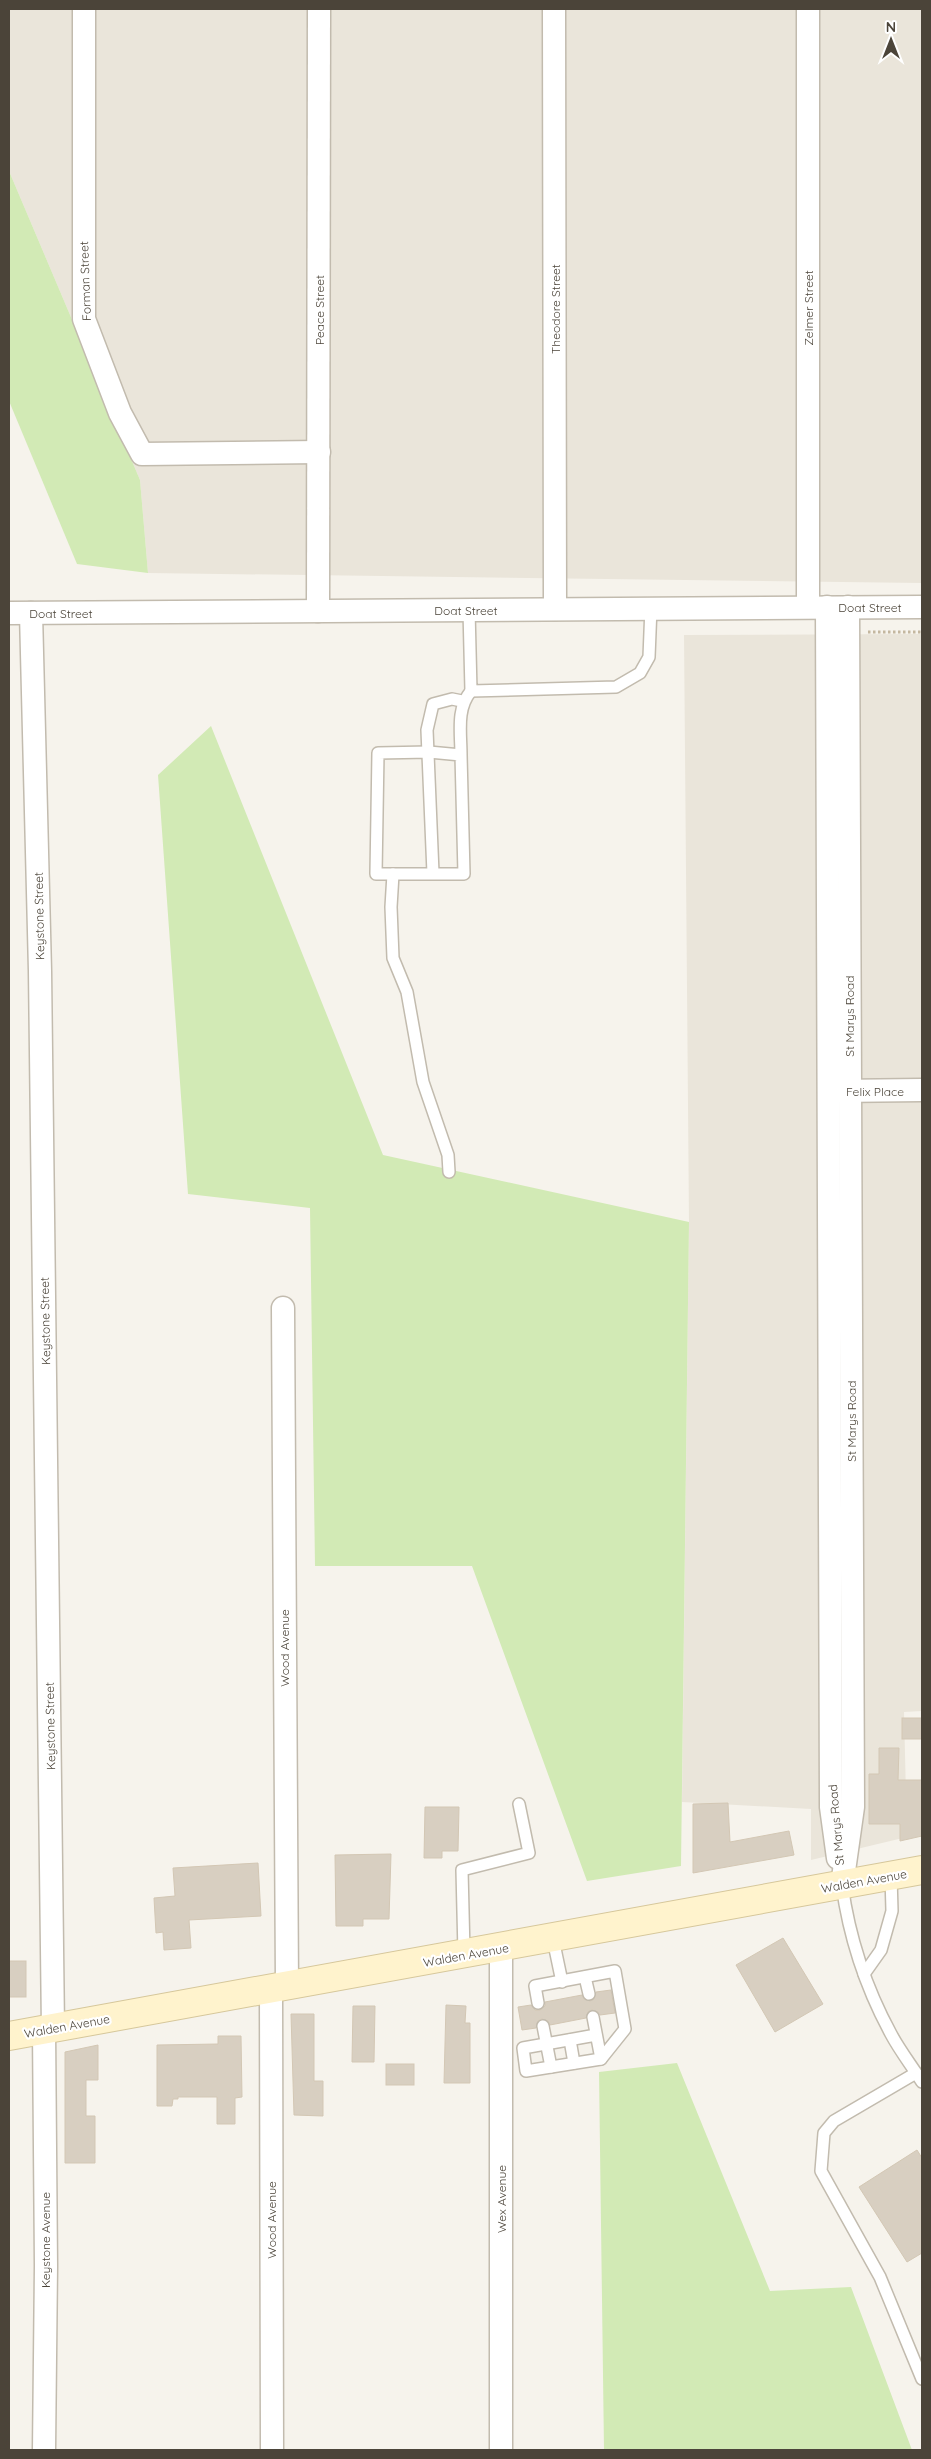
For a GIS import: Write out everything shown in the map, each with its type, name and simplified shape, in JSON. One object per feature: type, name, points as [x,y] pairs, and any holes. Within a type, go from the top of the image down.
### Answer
[{"type":"main road","name":"Walden Avenue","points":[[9,2036],[279,1989],[922,1870]]},
{"type":"street","name":"Forman Street","points":[[84,9],[84,319],[120,413],[142,454],[319,452]]},
{"type":"street","name":"Peace Street","points":[[318,611],[319,9]]},
{"type":"street","name":"Theodore Street","points":[[554,9],[555,609]]},
{"type":"street","name":"Zelmer Street","points":[[808,9],[827,607]]},
{"type":"street","name":"St Marys Road","points":[[827,607],[838,892],[841,1604],[853,1808],[842,1885]]},
{"type":"street","name":"Doat Street","points":[[9,613],[922,607]]},
{"type":"street","name":"Keystone Street","points":[[32,613],[40,971],[48,2030]]},
{"type":"street","name":"Felix Place","points":[[839,1091],[922,1090]]},
{"type":"street","name":"Wood Avenue","points":[[272,2450],[279,1989],[283,1308]]},
{"type":"street","name":"Wex Avenue","points":[[501,1948],[513,2070],[501,2450]]},
{"type":"street","name":"Keystone Avenue","points":[[44,2450],[48,2030]]},
{"type":"lane","points":[[471,691],[616,687],[640,673],[649,656],[651,640],[650,608]]},
{"type":"lane","points":[[461,756],[428,752],[378,753],[376,874],[464,874],[460,710],[462,701],[471,691],[470,610]]},
{"type":"lane","points":[[433,873],[427,730],[433,704],[452,700],[462,701]]},
{"type":"lane","points":[[393,874],[391,907],[393,958],[407,992],[423,1082],[448,1155],[449,1172]]},
{"type":"lane","points":[[464,1955],[462,1870],[529,1853],[519,1804]]},
{"type":"lane","points":[[864,1974],[881,1950],[892,1911],[891,1876]]},
{"type":"lane","points":[[842,1885],[846,1912],[864,1974],[891,2034],[919,2077],[834,2121],[824,2133],[821,2171],[880,2277],[922,2378]]},
{"type":"lane","points":[[552,1939],[562,1982]]},
{"type":"lane","points":[[513,2070],[601,2059],[625,2029],[615,1971],[535,1986],[538,2003]]},
{"type":"lane","points":[[585,1977],[589,1994]]},
{"type":"lane","points":[[593,2017],[601,2059]]},
{"type":"lane","points":[[543,2026],[551,2066]]},
{"type":"lane","points":[[513,2070],[523,2048],[596,2035]]},
{"type":"lane","points":[[570,2040],[574,2063]]},
{"type":"path","name":"Doat Street","points":[[864,632],[922,632]]},
{"type":"shaded area","points":[[9,9],[922,9],[922,583],[148,573],[140,480],[9,171]]},
{"type":"shaded area","points":[[922,634],[922,1711],[904,1712],[907,1837],[811,1860],[811,1809],[682,1802],[689,1222],[684,635]]},
{"type":"green space","points":[[9,171],[140,480],[148,573],[77,564],[9,401]]},
{"type":"green space","points":[[211,726],[383,1155],[689,1222],[681,1866],[587,1881],[472,1566],[315,1566],[310,1208],[188,1194],[158,775]]},
{"type":"green space","points":[[677,2063],[770,2291],[851,2287],[912,2450],[604,2450],[599,2072]]},
{"type":"building","points":[[902,1718],[922,1718],[922,1739],[902,1739]]},
{"type":"building","points":[[879,1748],[899,1748],[898,1780],[922,1780],[922,1836],[900,1841],[900,1824],[869,1824],[869,1774],[879,1774]]},
{"type":"building","points":[[728,1803],[730,1842],[789,1831],[794,1855],[693,1873],[693,1804]]},
{"type":"building","points":[[425,1807],[459,1807],[458,1851],[442,1851],[442,1858],[424,1858]]},
{"type":"building","points":[[391,1854],[389,1919],[363,1919],[363,1926],[336,1926],[335,1855]]},
{"type":"building","points":[[258,1863],[261,1916],[189,1920],[191,1948],[164,1950],[163,1932],[156,1933],[154,1898],[175,1896],[173,1868]]},
{"type":"building","points":[[783,1938],[823,2004],[775,2032],[736,1965]]},
{"type":"building","points":[[9,1961],[26,1961],[26,1997],[9,1997]]},
{"type":"building","points":[[611,1990],[615,2013],[600,2015],[592,2010],[588,2012],[586,2018],[550,2025],[548,2021],[542,2019],[538,2021],[536,2028],[522,2030],[518,2007],[531,2005],[535,2010],[540,2010],[545,2006],[545,2002],[582,1995],[584,1999],[590,2001],[594,1999],[596,1992]]},
{"type":"building","points":[[446,2005],[466,2006],[465,2023],[470,2023],[470,2083],[444,2083]]},
{"type":"building","points":[[353,2006],[375,2006],[374,2062],[352,2062]]},
{"type":"building","points":[[291,2014],[314,2014],[314,2081],[323,2081],[323,2116],[294,2115]]},
{"type":"building","points":[[218,2036],[241,2036],[242,2097],[235,2098],[235,2124],[217,2124],[217,2097],[178,2097],[178,2099],[173,2099],[172,2106],[157,2106],[157,2045],[218,2044]]},
{"type":"building","points":[[98,2045],[98,2080],[86,2080],[86,2116],[95,2116],[95,2163],[65,2163],[65,2052]]},
{"type":"building","points":[[386,2064],[414,2064],[414,2085],[386,2085]]},
{"type":"building","points":[[917,2150],[922,2158],[922,2253],[907,2262],[859,2187]]}]
